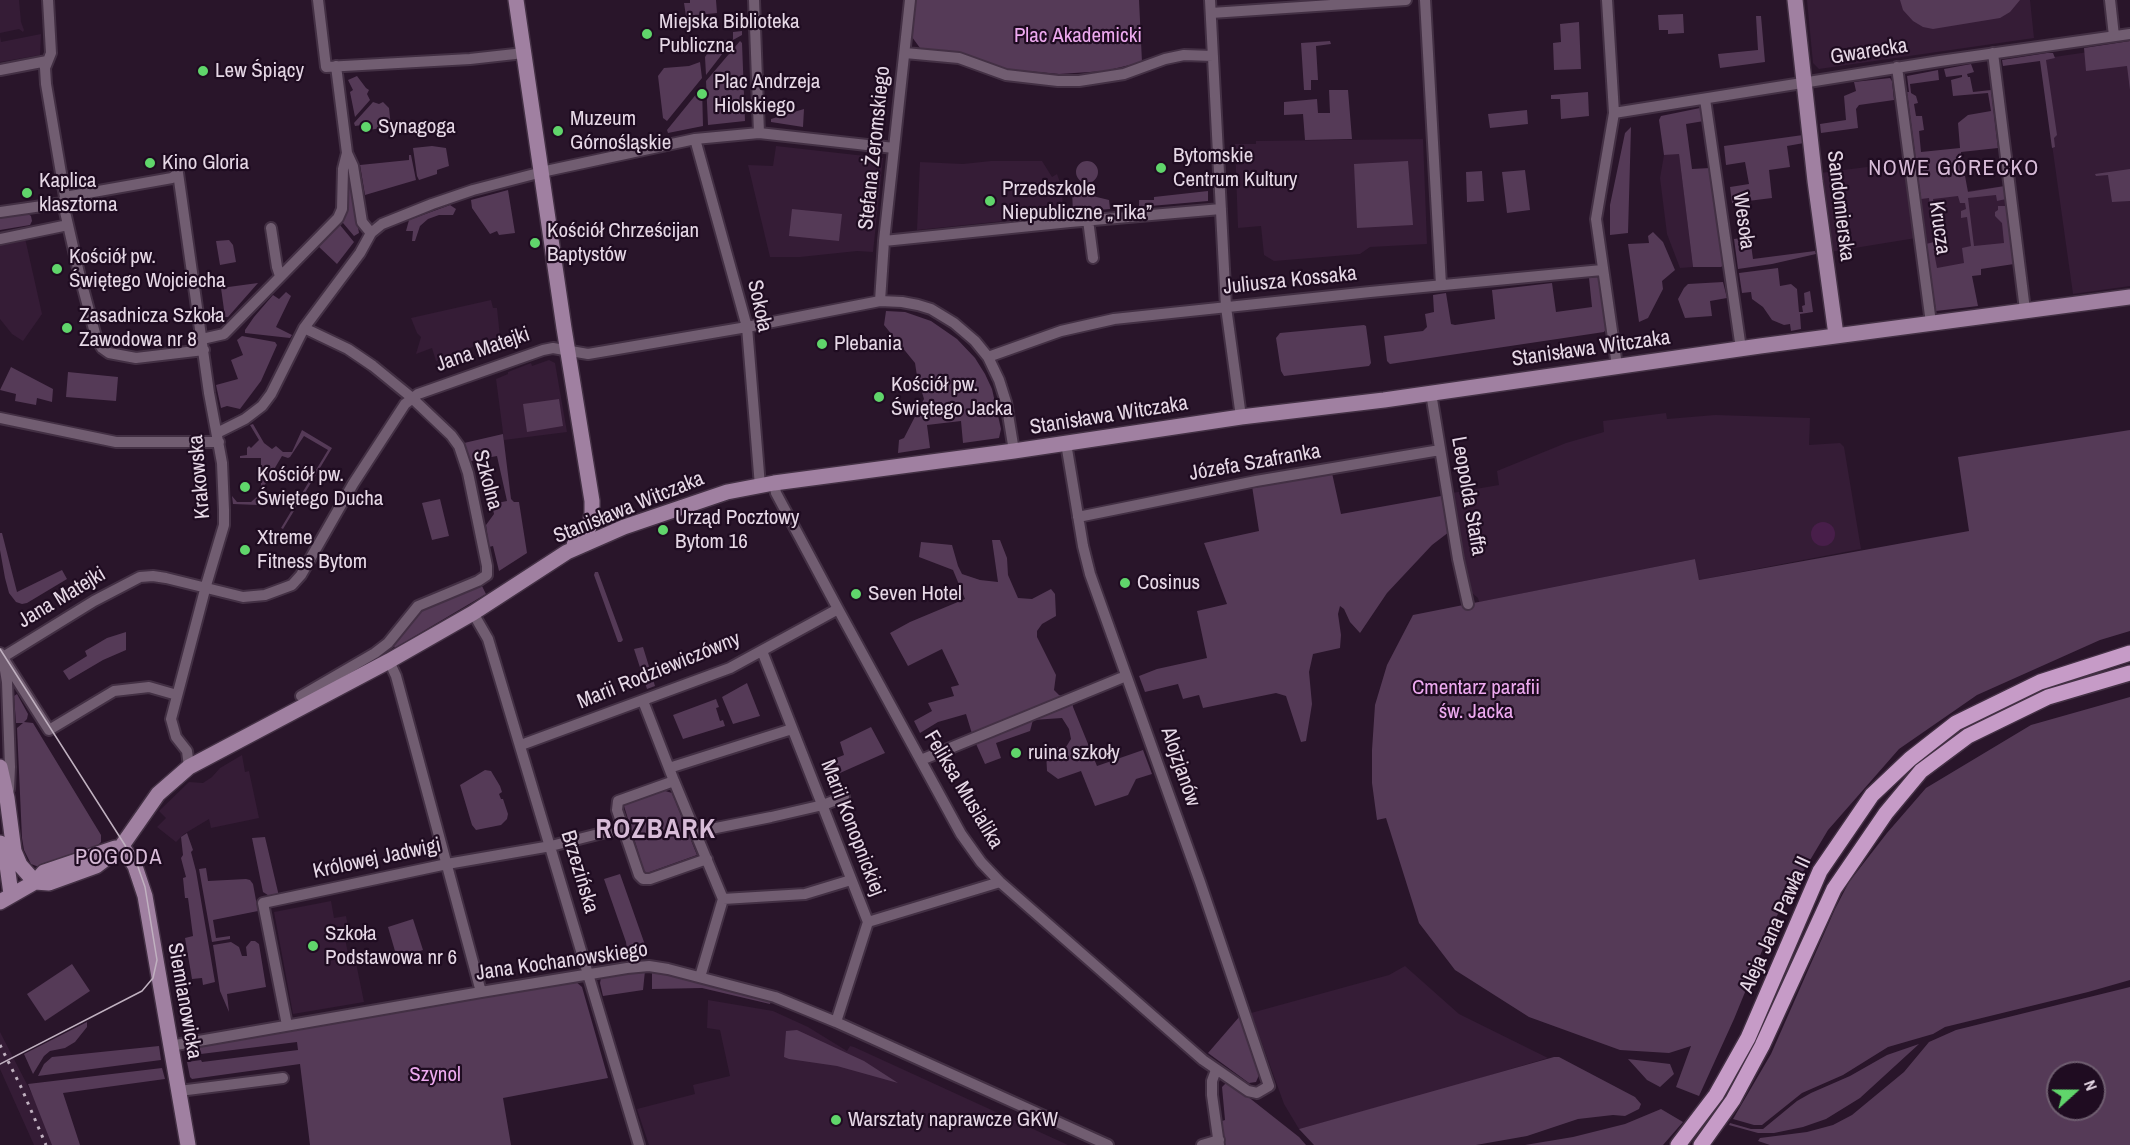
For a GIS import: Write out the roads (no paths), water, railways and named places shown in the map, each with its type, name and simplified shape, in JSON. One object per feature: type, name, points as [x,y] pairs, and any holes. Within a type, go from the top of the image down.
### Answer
[{"type":"main road","name":"Aleja Jana Pawła II","points":[[1678,1145],[1716,1095],[1748,1038],[1820,871],[1872,795],[1910,759],[1956,723],[2040,682],[2130,653]]},
{"type":"main road","name":"Aleja Jana Pawła II","points":[[1701,1145],[1733,1100],[1762,1046],[1834,889],[1886,813],[1922,771],[1968,736],[2048,697],[2130,673]]},
{"type":"street","points":[[48,0],[51,52],[45,68],[46,84],[68,225],[95,333],[102,348],[109,353],[136,358],[203,345],[224,334],[338,218],[342,209],[343,169],[347,153]]},
{"type":"street","points":[[318,0],[347,153],[353,166],[362,222],[370,233]]},
{"type":"street","points":[[516,0],[592,507],[591,523],[587,531],[567,552]]},
{"type":"street","points":[[754,0],[759,133]]},
{"type":"street","name":"Stefana Żeromskiego","points":[[880,301],[884,242],[910,0]]},
{"type":"street","points":[[1210,0],[1226,307],[1241,417]]},
{"type":"street","points":[[1211,13],[1406,0]]},
{"type":"street","points":[[1425,0],[1441,285]]},
{"type":"street","points":[[1607,0],[1614,112],[1596,219],[1617,366]]},
{"type":"street","name":"Sandomierska","points":[[1795,0],[1803,82],[1836,335]]},
{"type":"street","points":[[2110,0],[2114,36]]},
{"type":"street","name":"Gwarecka","points":[[1614,112],[1897,67],[2130,34]]},
{"type":"street","points":[[331,66],[470,59],[524,53]]},
{"type":"street","points":[[905,53],[959,58],[1006,75],[1058,81],[1079,81],[1124,74],[1165,59],[1184,55],[1213,56]]},
{"type":"street","points":[[1993,53],[2001,99],[2025,310]]},
{"type":"street","points":[[0,70],[47,61]]},
{"type":"street","name":"Krucza","points":[[1897,67],[1931,323]]},
{"type":"street","name":"Wesoła","points":[[1705,99],[1741,349]]},
{"type":"street","points":[[0,418],[116,442],[190,443],[218,437],[262,406],[271,394],[303,328],[360,253],[370,233],[382,224],[473,190],[695,139],[759,133],[894,148]]},
{"type":"street","name":"Sokoła","points":[[695,139],[747,327],[767,485]]},
{"type":"street","name":"Krakowska","points":[[64,200],[172,178],[178,173],[222,463],[224,525],[171,719],[176,737],[187,751],[189,767]]},
{"type":"street","points":[[0,212],[64,200]]},
{"type":"street","points":[[884,242],[1088,220],[1221,209]]},
{"type":"street","points":[[1088,220],[1093,258]]},
{"type":"street","points":[[0,239],[68,225]]},
{"type":"street","points":[[271,228],[280,276]]},
{"type":"street","name":"Juliusza Kossaka","points":[[987,357],[1086,324],[1114,319],[1602,270]]},
{"type":"street","name":"Stanisława Witczaka","points":[[96,866],[122,846],[152,802],[189,767],[389,661],[473,613],[567,552],[624,527],[705,499],[767,485],[1241,417],[2130,297]]},
{"type":"street","name":"Jana Matejki","points":[[1,656],[94,601],[140,577],[153,576],[243,597],[265,595],[292,585],[301,574],[353,484],[399,411],[411,398],[543,350],[554,348],[591,354],[880,301],[902,302],[931,309],[954,323],[975,341],[987,357],[999,380],[1006,402],[1014,451]]},
{"type":"street","name":"Szkolna","points":[[301,696],[375,653],[388,643],[422,603],[478,581],[487,575],[485,550],[468,473],[459,446],[441,424],[373,366],[348,349],[303,328]]},
{"type":"street","name":"Leopolda Staffa","points":[[1431,393],[1468,604]]},
{"type":"street","name":"Alojzjanów","points":[[1066,443],[1090,574],[1192,859],[1269,1086],[1257,1093]]},
{"type":"street","name":"Józefa Szafranka","points":[[1078,517],[1256,481],[1440,450]]},
{"type":"street","name":"Feliksa Musialika","points":[[767,485],[776,493],[962,834],[981,862],[1000,882],[1216,1070],[1248,1091],[1257,1093]]},
{"type":"street","name":"Marii Rodziewiczówny","points":[[521,745],[729,668],[838,609]]},
{"type":"street","name":"Brzezińska","points":[[473,613],[488,639],[639,1145]]},
{"type":"street","name":"Marii Konopnickiej","points":[[762,651],[868,922],[836,1022]]},
{"type":"street","points":[[0,670],[1,656]]},
{"type":"street","points":[[1,656],[49,730],[114,691],[149,687],[177,695]]},
{"type":"street","points":[[1,656],[7,682],[10,767],[7,798]]},
{"type":"street","points":[[389,661],[399,687],[481,992]]},
{"type":"street","points":[[921,760],[1121,678]]},
{"type":"street","points":[[643,701],[723,899],[699,977]]},
{"type":"street","points":[[669,768],[792,729]]},
{"type":"street","points":[[0,767],[7,798],[14,851],[20,865],[35,882],[49,883],[96,866],[135,866]]},
{"type":"street","points":[[674,781],[620,799],[617,810],[639,875],[642,879],[650,879],[707,859]]},
{"type":"street","points":[[696,832],[823,805],[844,797]]},
{"type":"street","name":"Królowej Jadwigi","points":[[287,1025],[262,903],[447,864],[551,846],[622,828]]},
{"type":"street","points":[[0,843],[7,866],[6,898]]},
{"type":"street","points":[[6,898],[35,882],[44,872],[122,846]]},
{"type":"street","name":"Siemianowicka","points":[[122,846],[135,866],[145,896],[188,1145]]},
{"type":"street","points":[[723,899],[806,894],[851,880]]},
{"type":"street","points":[[868,922],[1000,882]]},
{"type":"street","name":"Jana Kochanowskiego","points":[[170,1046],[481,992],[649,966],[775,997],[836,1022],[1108,1145]]},
{"type":"street","points":[[1202,1145],[1219,1143],[1212,1088],[1212,1075],[1216,1070]]},
{"type":"street","points":[[179,1091],[283,1078]]},
{"type":"tram line","points":[[0,649],[137,864],[145,887],[157,960],[153,978],[142,991],[0,1064]]},
{"type":"railway","points":[[0,1045],[46,1145]]},
{"type":"place","name":"Miejska Biblioteka Publiczna","points":[[647,34]]},
{"type":"place","name":"Lew Śpiący","points":[[203,71]]},
{"type":"place","name":"Plac Andrzeja Hiolskiego","points":[[702,94]]},
{"type":"place","name":"Synagoga","points":[[366,127]]},
{"type":"place","name":"Muzeum Górnośląskie","points":[[558,131]]},
{"type":"place","name":"Kino Gloria","points":[[150,163]]},
{"type":"place","name":"Bytomskie Centrum Kultury","points":[[1161,168]]},
{"type":"place","name":"Kaplica klasztorna","points":[[27,193]]},
{"type":"place","name":"Przedszkole Niepubliczne „Tika”","points":[[990,201]]},
{"type":"place","name":"Kościół Chrześcijan Baptystów","points":[[535,243]]},
{"type":"place","name":"Kościół pw. Świętego Wojciecha","points":[[57,269]]},
{"type":"place","name":"Zasadnicza Szkoła Zawodowa nr 8","points":[[67,328]]},
{"type":"place","name":"Plebania","points":[[822,344]]},
{"type":"place","name":"Kościół pw. Świętego Jacka","points":[[879,397]]},
{"type":"place","name":"Kościół pw. Świętego Ducha","points":[[245,487]]},
{"type":"place","name":"Urząd Pocztowy Bytom 16","points":[[663,530]]},
{"type":"place","name":"Xtreme Fitness Bytom","points":[[245,550]]},
{"type":"place","name":"Cosinus","points":[[1125,583]]},
{"type":"place","name":"Seven Hotel","points":[[856,594]]},
{"type":"place","name":"ruina szkoły","points":[[1016,753]]},
{"type":"place","name":"Szkoła Podstawowa nr 6","points":[[313,946]]},
{"type":"place","name":"Warsztaty naprawcze GKW","points":[[836,1120]]},
{"type":"district","name":"NOWE GÓRECKO","points":[[1954,169]]},
{"type":"district","name":"ROZBARK","points":[[656,831]]},
{"type":"district","name":"POGODA","points":[[119,858]]},
{"type":"park label","name":"Plac Akademicki","points":[[1078,36]]},
{"type":"park label","name":"Cmentarz parafii św. Jacka","points":[[1476,700]]},
{"type":"park label","name":"Szynol","points":[[435,1075]]}]
